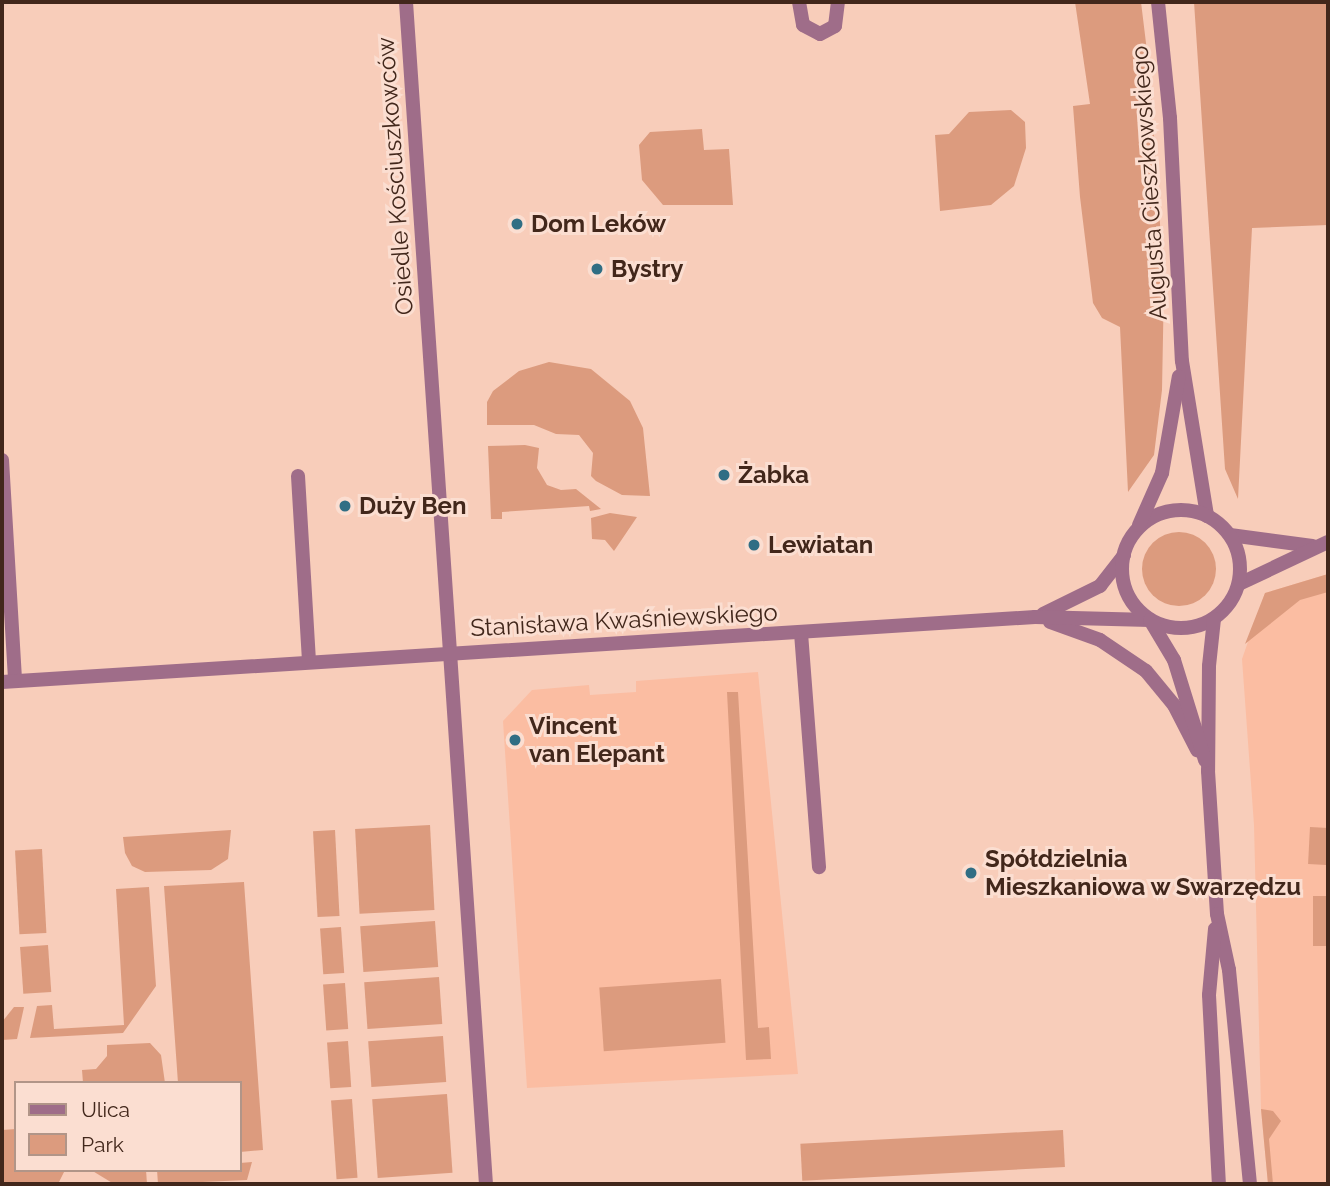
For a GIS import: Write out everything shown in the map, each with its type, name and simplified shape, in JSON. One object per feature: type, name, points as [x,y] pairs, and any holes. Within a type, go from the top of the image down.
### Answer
[{"type":"street","name":"Osiedle Kościuszkowców","points":[[406,2],[453,653]]},
{"type":"street","points":[[799,2],[803,25],[820,34],[835,26],[838,2]]},
{"type":"street","name":"Augusta Cieszkowskiego","points":[[1158,2],[1171,132],[1182,361],[1208,516]]},
{"type":"street","name":"Augusta Cieszkowskiego","points":[[1135,532],[1162,472],[1182,361]]},
{"type":"street","points":[[2,460],[8,681],[453,653]]},
{"type":"street","points":[[298,476],[309,662]]},
{"type":"street","points":[[1150,620],[1182,629],[1214,619],[1230,604],[1239,584],[1240,558],[1230,535],[1208,516],[1169,511],[1135,532],[1124,555],[1124,588],[1150,620],[1174,660],[1208,771]]},
{"type":"street","points":[[1230,535],[1313,546]]},
{"type":"street","points":[[1239,584],[1313,546],[1328,542]]},
{"type":"street","name":"Stanisława Kwaśniewskiego","points":[[1035,617],[1100,586],[1124,555]]},
{"type":"street","points":[[1035,617],[1100,640],[1146,671],[1174,705],[1208,771]]},
{"type":"street","name":"Stanisława Kwaśniewskiego","points":[[486,1184],[453,653],[1035,617],[1150,620]]},
{"type":"street","points":[[1214,619],[1209,666],[1208,771],[1217,914],[1228,970],[1250,1184]]},
{"type":"street","points":[[801,633],[819,867]]},
{"type":"street","points":[[1217,914],[1209,995],[1219,1184]]},
{"type":"shaded area","points":[[1328,574],[1328,1184],[1268,1184],[1261,1109],[1254,825],[1242,659],[1265,593]]},
{"type":"shaded area","points":[[758,672],[798,1074],[527,1088],[503,721],[532,690],[589,685],[590,695],[636,692],[636,681]]},
{"type":"green space","points":[[1075,2],[1141,2],[1150,76],[1164,283],[1162,390],[1154,455],[1128,492],[1120,327],[1102,318],[1093,303],[1080,197],[1073,106],[1090,104]]},
{"type":"green space","points":[[1194,2],[1328,2],[1328,225],[1252,228],[1238,499],[1225,469]]},
{"type":"green space","points":[[1011,110],[1025,122],[1026,148],[1014,186],[991,205],[940,211],[935,135],[949,134],[969,112]]},
{"type":"green space","points":[[702,129],[704,150],[729,149],[733,205],[663,205],[642,180],[639,145],[650,132]]},
{"type":"green space","points":[[549,362],[591,369],[630,401],[643,428],[650,496],[622,495],[596,481],[591,476],[593,453],[579,435],[556,434],[534,425],[487,425],[487,402],[493,391],[519,371]]},
{"type":"green space","points":[[525,445],[539,448],[537,468],[547,485],[561,490],[576,489],[601,509],[590,511],[589,506],[502,512],[502,519],[491,519],[488,446]]},
{"type":"green space","points":[[610,513],[637,517],[614,551],[605,540],[592,539],[591,518]]},
{"type":"green space","points":[[1179,532],[1200,538],[1210,548],[1216,569],[1210,590],[1200,600],[1179,606],[1158,600],[1148,590],[1142,569],[1148,548],[1158,538]]},
{"type":"green space","points":[[1328,574],[1328,592],[1300,600],[1245,644],[1265,593]]},
{"type":"green space","points":[[727,692],[738,692],[758,1028],[769,1027],[771,1059],[746,1060]]},
{"type":"green space","points":[[430,825],[434,910],[360,914],[355,829]]},
{"type":"green space","points":[[1310,827],[1328,828],[1326,865],[1308,864]]},
{"type":"green space","points":[[231,830],[228,859],[211,870],[145,872],[132,866],[125,853],[123,837]]},
{"type":"green space","points":[[335,830],[340,916],[318,917],[313,831]]},
{"type":"green space","points":[[42,849],[46,933],[19,934],[15,850]]},
{"type":"green space","points":[[244,882],[263,1150],[242,1152],[242,1081],[178,1081],[164,886]]},
{"type":"green space","points":[[149,887],[156,986],[123,1033],[30,1038],[37,1006],[52,1005],[54,1029],[124,1025],[116,889]]},
{"type":"green space","points":[[1313,896],[1328,896],[1328,946],[1313,946]]},
{"type":"green space","points":[[435,921],[438,967],[363,972],[360,926]]},
{"type":"green space","points":[[341,927],[344,973],[323,974],[320,928]]},
{"type":"green space","points":[[48,945],[51,992],[23,994],[20,947]]},
{"type":"green space","points":[[439,977],[442,1024],[367,1029],[364,982]]},
{"type":"green space","points":[[721,979],[725,1043],[604,1051],[599,988]]},
{"type":"green space","points":[[345,983],[348,1029],[326,1030],[323,985]]},
{"type":"green space","points":[[14,1007],[24,1007],[17,1039],[2,1040],[2,1022]]},
{"type":"green space","points":[[443,1036],[446,1082],[371,1087],[368,1041]]},
{"type":"green space","points":[[348,1041],[351,1087],[330,1088],[327,1042]]},
{"type":"green space","points":[[150,1043],[161,1055],[165,1081],[83,1081],[82,1070],[96,1069],[107,1056],[107,1045]]},
{"type":"green space","points":[[447,1094],[453,1173],[378,1178],[372,1099]]},
{"type":"green space","points":[[352,1099],[358,1178],[337,1179],[331,1100]]},
{"type":"green space","points":[[1261,1109],[1273,1111],[1281,1121],[1269,1139],[1273,1184],[1268,1184]]},
{"type":"green space","points":[[14,1129],[14,1172],[64,1172],[58,1184],[2,1184],[2,1130]]},
{"type":"green space","points":[[1063,1130],[1065,1167],[802,1181],[800,1144]]},
{"type":"green space","points":[[252,1162],[247,1180],[158,1184],[157,1172],[242,1172],[242,1163]]},
{"type":"green space","points":[[94,1172],[146,1172],[147,1184],[114,1184]]},
{"type":"place","name":"Dom Leków","points":[[517,224]]},
{"type":"place","name":"Bystry","points":[[597,269]]},
{"type":"place","name":"Żabka","points":[[724,475]]},
{"type":"place","name":"Duży Ben","points":[[345,506]]},
{"type":"place","name":"Lewiatan","points":[[754,545]]},
{"type":"place","name":"Vincent van Elepant","points":[[515,740]]},
{"type":"place","name":"Spółdzielnia Mieszkaniowa w Swarzędzu","points":[[971,873]]}]
